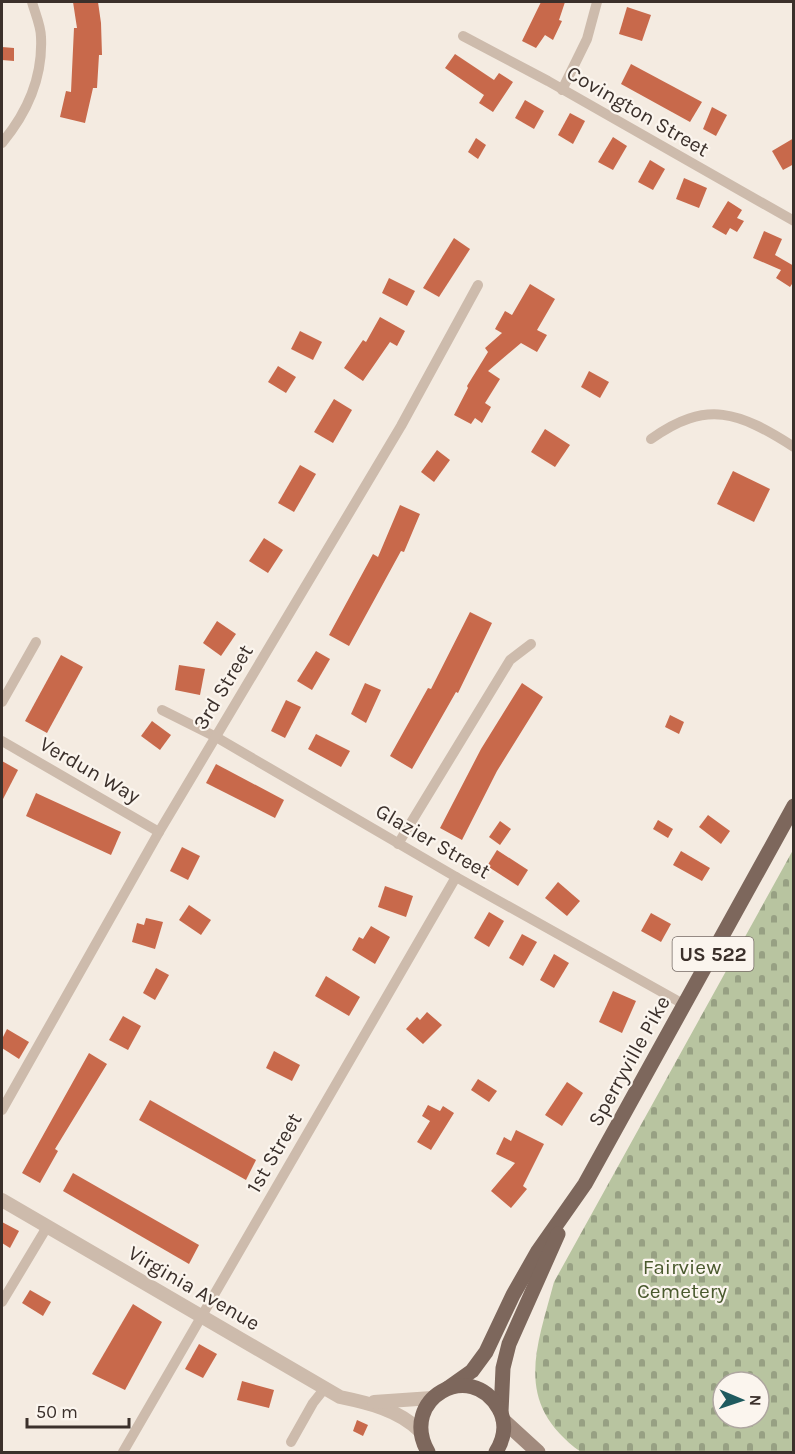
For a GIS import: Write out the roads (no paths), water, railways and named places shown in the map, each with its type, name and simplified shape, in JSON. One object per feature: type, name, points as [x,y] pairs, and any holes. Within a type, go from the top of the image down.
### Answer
[{"type":"main road","name":"Sperryville Pike","points":[[502,1416],[503,1368],[510,1344],[570,1209],[794,806]]},
{"type":"main road","name":"Sperryville Pike","points":[[448,1388],[472,1371],[481,1361],[538,1251],[570,1209]]},
{"type":"main road","points":[[448,1388],[461,1386],[479,1390],[495,1401],[502,1416],[538,1452]]},
{"type":"main road","name":"US 522","points":[[432,1398],[448,1388]]},
{"type":"main road","points":[[423,1444],[421,1418],[432,1398]]},
{"type":"main road","name":"US 522","points":[[496,1452],[504,1432],[502,1416]]},
{"type":"street","points":[[2,143],[21,121],[38,79],[42,36],[32,2]]},
{"type":"street","points":[[562,90],[588,39],[597,2]]},
{"type":"street","name":"Covington Street","points":[[463,36],[794,221]]},
{"type":"street","name":"3rd Street","points":[[2,1110],[159,832],[401,426],[478,285]]},
{"type":"street","points":[[651,439],[678,421],[694,415],[727,414],[743,418],[794,447]]},
{"type":"street","points":[[2,702],[36,642]]},
{"type":"street","points":[[398,844],[510,660],[531,644]]},
{"type":"street","name":"Glazier Street","points":[[162,711],[216,737],[398,844],[684,1005]]},
{"type":"street","name":"Verdun Way","points":[[2,741],[159,832]]},
{"type":"street","name":"1st Street","points":[[124,1450],[456,877]]},
{"type":"street","name":"Virginia Avenue","points":[[2,1200],[340,1397],[369,1403],[408,1419],[423,1444]]},
{"type":"street","points":[[2,1302],[47,1227]]},
{"type":"street","points":[[291,1442],[313,1403],[325,1388]]},
{"type":"street","name":"Virginia Avenue","points":[[369,1403],[432,1398]]},
{"type":"park label","name":"Fairview Cemetery","points":[[682,1279]]}]
